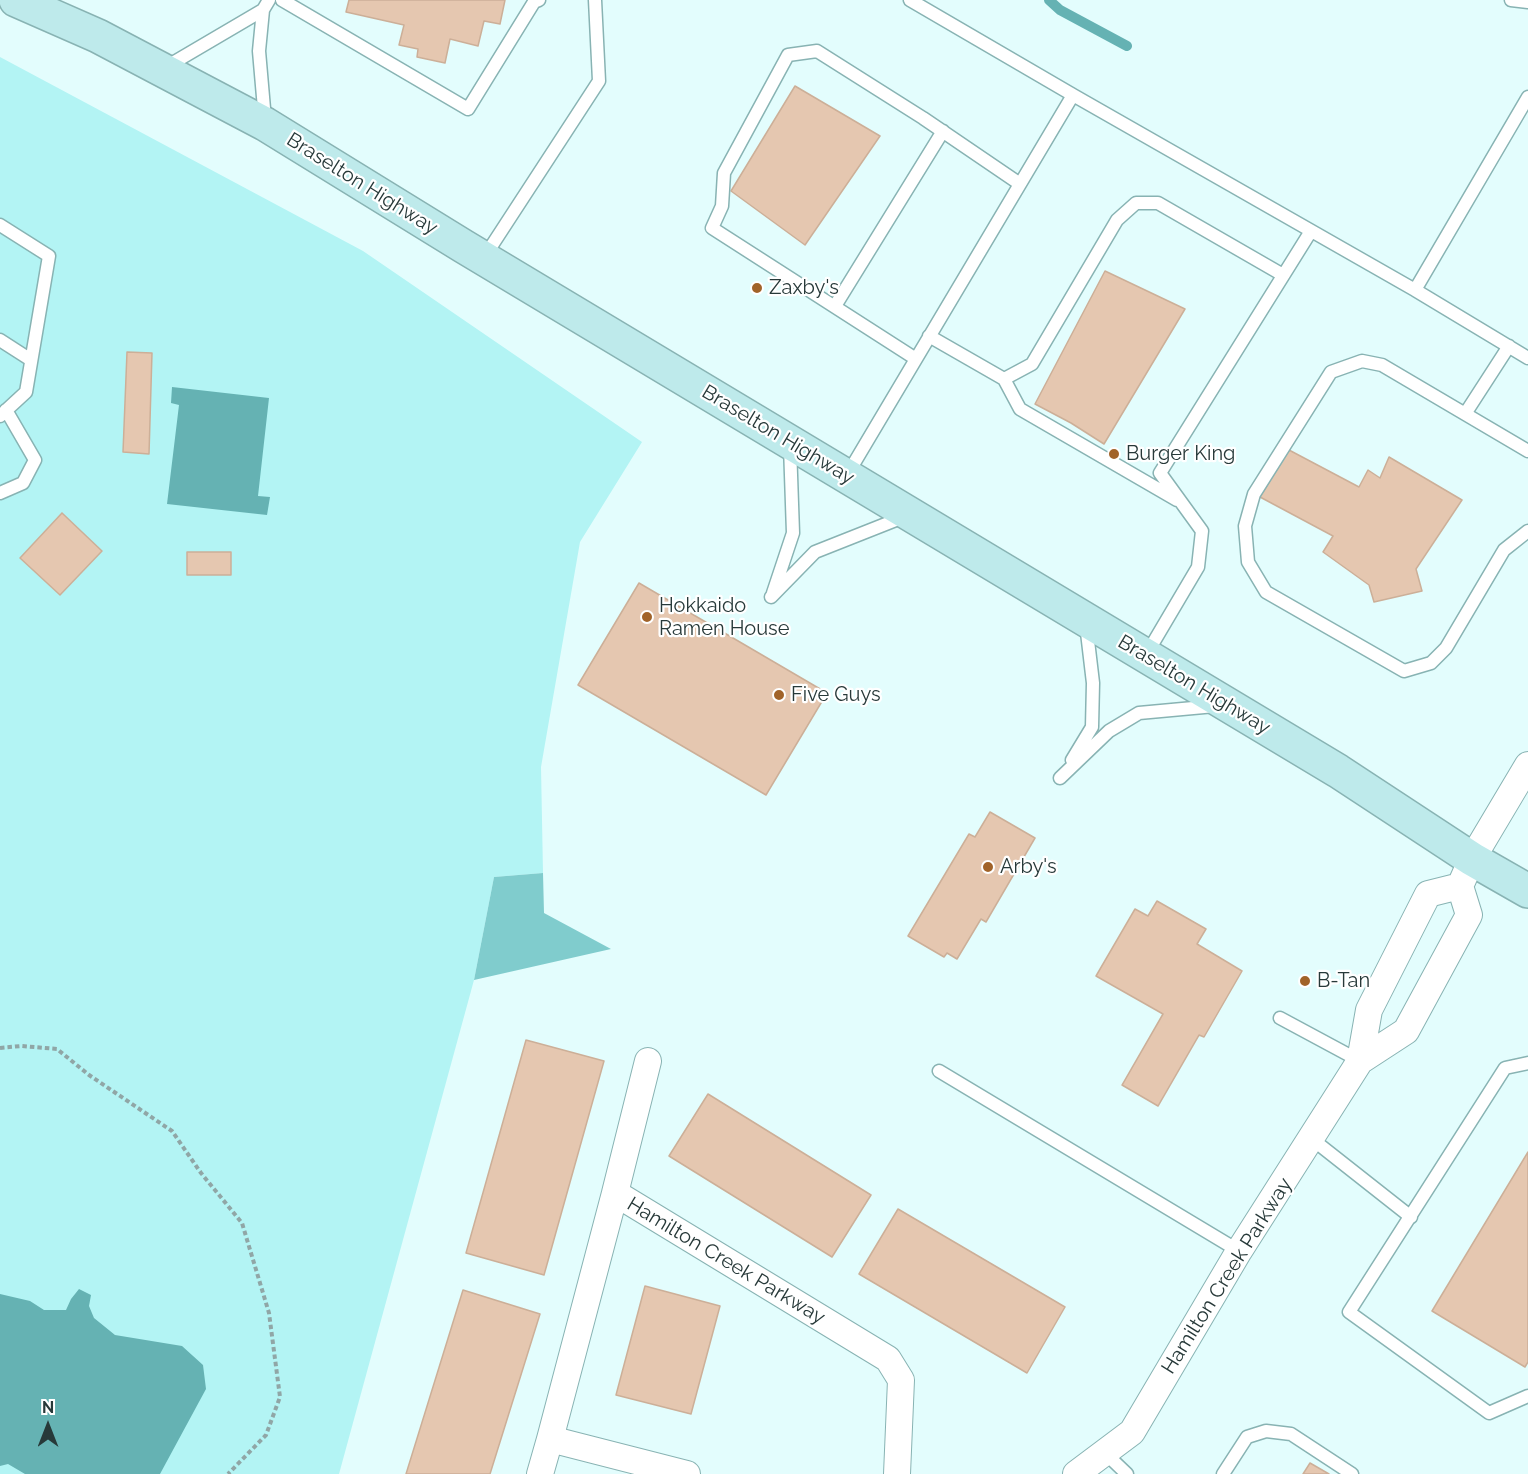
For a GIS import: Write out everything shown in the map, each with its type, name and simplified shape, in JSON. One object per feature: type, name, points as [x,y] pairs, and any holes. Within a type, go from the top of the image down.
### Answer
[{"type":"main road","name":"Braselton Highway","points":[[16,0],[99,36],[265,124],[483,258],[1338,771],[1466,872],[1528,891]]},
{"type":"street","points":[[1466,872],[1528,765]]},
{"type":"street","name":"Hamilton Creek Parkway","points":[[1076,1474],[1132,1432],[1239,1251],[1360,1062],[1369,1010],[1428,894],[1466,872],[1469,915],[1406,1032],[1360,1062]]},
{"type":"street","points":[[615,1193],[648,1061]]},
{"type":"street","name":"Hamilton Creek Parkway","points":[[540,1474],[615,1193],[888,1359],[901,1380],[897,1474]]},
{"type":"street","points":[[550,1439],[687,1474]]},
{"type":"lane","points":[[282,0],[468,109],[534,2],[539,0]]},
{"type":"lane","points":[[483,258],[598,81],[595,0]]},
{"type":"lane","points":[[910,0],[1528,358]]},
{"type":"lane","points":[[1511,0],[1528,2]]},
{"type":"lane","points":[[163,69],[266,5]]},
{"type":"lane","points":[[265,124],[259,51],[266,5]]},
{"type":"lane","points":[[916,359],[712,228],[722,206],[724,173],[788,55],[817,51],[943,131],[1020,184]]},
{"type":"lane","points":[[846,476],[1073,95]]},
{"type":"lane","points":[[1415,291],[1528,97]]},
{"type":"lane","points":[[835,306],[943,131]]},
{"type":"lane","points":[[1004,379],[1032,364],[1117,220],[1136,203],[1158,203],[1283,275]]},
{"type":"lane","points":[[0,225],[49,256],[26,392],[3,413],[34,460],[23,483],[0,493]]},
{"type":"lane","points":[[1146,656],[1198,567],[1202,531],[1160,473],[1311,231]]},
{"type":"lane","points":[[929,336],[1004,379],[1020,409],[1182,503]]},
{"type":"lane","points":[[0,340],[31,360]]},
{"type":"lane","points":[[1465,414],[1509,346]]},
{"type":"lane","points":[[1528,451],[1382,365],[1362,361],[1331,372],[1254,494],[1245,526],[1248,562],[1266,592],[1404,670],[1431,663],[1446,648],[1504,550],[1528,531]]},
{"type":"lane","points":[[790,441],[793,533],[771,597],[815,552],[910,514]]},
{"type":"lane","points":[[1086,620],[1093,683],[1092,727],[1060,778],[1108,731],[1139,713],[1227,705]]},
{"type":"lane","points":[[1280,1018],[1360,1062]]},
{"type":"lane","points":[[1528,1063],[1505,1068],[1350,1312],[1489,1413],[1528,1396]]},
{"type":"lane","points":[[939,1071],[1239,1251]]},
{"type":"lane","points":[[1312,1139],[1411,1217]]},
{"type":"lane","points":[[1223,1474],[1247,1437],[1266,1431],[1291,1434],[1352,1474]]},
{"type":"lane","points":[[1104,1452],[1127,1474]]},
{"type":"path","points":[[0,1048],[21,1046],[57,1049],[99,1082],[172,1131],[201,1173],[242,1223],[269,1313],[280,1397],[266,1435],[228,1474]]},
{"type":"shaded area","points":[[0,57],[363,251],[642,442],[580,542],[541,767],[543,873],[494,877],[474,980],[339,1474],[0,1474]]},
{"type":"shaded area","points":[[172,387],[269,398],[258,496],[270,497],[267,515],[167,504],[179,405],[171,403]]},
{"type":"shaded area","points":[[543,873],[544,913],[611,949],[474,980],[494,877]]},
{"type":"shaded area","points":[[79,1289],[91,1295],[89,1306],[94,1318],[115,1335],[182,1346],[203,1365],[206,1389],[160,1474],[25,1474],[8,1464],[0,1466],[0,1294],[30,1301],[44,1310],[66,1310]]},
{"type":"building","points":[[349,0],[505,0],[500,24],[484,21],[478,46],[450,39],[445,63],[417,57],[418,49],[399,45],[404,25],[346,12]]},
{"type":"building","points":[[795,86],[880,136],[805,245],[731,191]]},
{"type":"building","points":[[1105,271],[1185,309],[1104,444],[1035,404]]},
{"type":"building","points":[[127,352],[152,353],[149,454],[123,452]]},
{"type":"building","points":[[1289,450],[1359,487],[1368,470],[1380,478],[1389,457],[1462,500],[1416,569],[1422,591],[1374,602],[1369,585],[1323,552],[1333,536],[1260,497]]},
{"type":"building","points":[[62,513],[102,551],[60,595],[20,558]]},
{"type":"building","points":[[187,552],[231,552],[231,575],[187,575]]},
{"type":"building","points":[[639,583],[827,693],[766,795],[578,685]]},
{"type":"building","points":[[990,812],[1035,838],[986,922],[981,919],[957,959],[947,953],[944,957],[908,936],[969,834],[975,837]]},
{"type":"building","points":[[1157,901],[1206,929],[1197,944],[1242,971],[1204,1037],[1199,1035],[1158,1106],[1122,1085],[1163,1014],[1096,976],[1135,909],[1148,916]]},
{"type":"building","points":[[526,1040],[604,1061],[544,1275],[466,1253]]},
{"type":"building","points":[[708,1094],[871,1195],[832,1257],[669,1156]]},
{"type":"building","points":[[1528,1152],[1528,1362],[1525,1367],[1432,1311]]},
{"type":"building","points":[[898,1209],[1065,1307],[1027,1373],[859,1274]]},
{"type":"building","points":[[645,1286],[720,1306],[691,1414],[616,1395]]},
{"type":"building","points":[[463,1290],[540,1314],[490,1474],[406,1474]]},
{"type":"building","points":[[1310,1463],[1329,1474],[1303,1474]]},
{"type":"waterway","points":[[1049,0],[1060,10],[1127,46]]},
{"type":"place","name":"Zaxby's","points":[[757,288]]},
{"type":"place","name":"Burger King","points":[[1114,454]]},
{"type":"place","name":"Hokkaido Ramen House","points":[[647,617]]},
{"type":"place","name":"Five Guys","points":[[779,695]]},
{"type":"place","name":"Arby's","points":[[988,867]]},
{"type":"place","name":"B-Tan","points":[[1305,981]]}]
